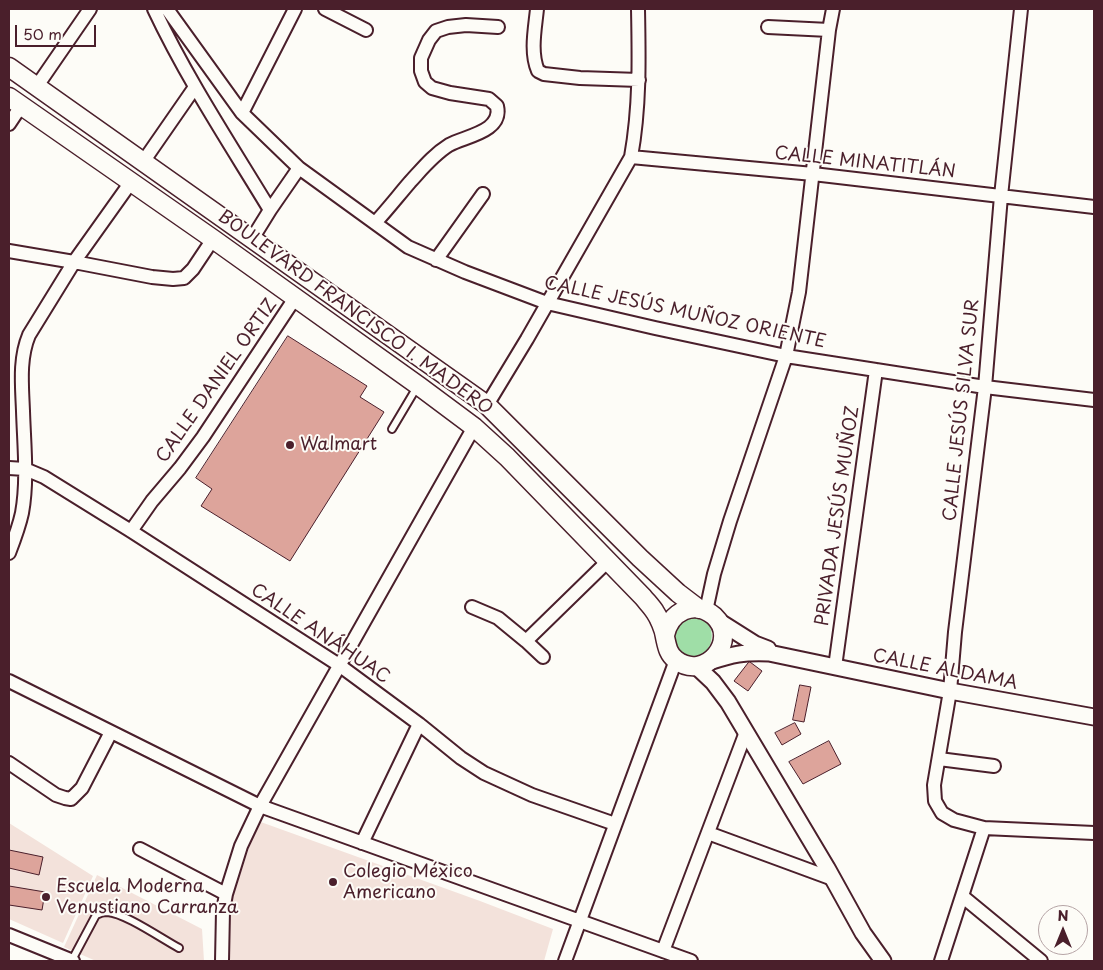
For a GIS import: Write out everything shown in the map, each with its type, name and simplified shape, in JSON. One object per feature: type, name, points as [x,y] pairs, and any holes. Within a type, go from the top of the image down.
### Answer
[{"type":"main road","name":"BOULEVARD FRANCISCO I. MADERO","points":[[9,67],[488,405],[640,558],[678,593],[708,613]]},
{"type":"main road","name":"BOULEVARD FRANCISCO I. MADERO","points":[[15,102],[213,239],[474,427],[507,457],[656,612],[665,635]]},
{"type":"main road","points":[[692,609],[708,613],[720,626],[723,639],[722,646],[714,658],[702,664],[682,663],[676,660],[668,649],[666,642],[665,635],[669,622],[679,612],[692,609]]},
{"type":"street","points":[[37,86],[90,9]]},
{"type":"street","points":[[154,9],[195,87],[270,210]]},
{"type":"street","name":"CALLE JESÚS MUÑOZ ORIENTE","points":[[167,9],[242,113],[299,168],[408,248],[436,260],[547,303],[786,356],[985,387],[1094,400]]},
{"type":"street","points":[[242,113],[295,9]]},
{"type":"street","points":[[325,9],[366,30]]},
{"type":"street","points":[[537,9],[533,53],[538,71],[544,74],[580,78],[639,80]]},
{"type":"street","points":[[488,405],[631,157],[637,115],[639,80],[638,9]]},
{"type":"street","points":[[708,613],[714,574],[730,521],[786,356],[798,292],[832,9]]},
{"type":"street","name":"CALLE JESÚS SILVA SUR","points":[[984,828],[954,820],[942,813],[935,801],[934,785],[950,691],[955,632],[985,387],[1000,196],[1021,9]]},
{"type":"street","points":[[375,223],[437,153],[450,144],[490,127],[498,116],[497,106],[489,100],[432,88],[425,82],[421,71],[422,58],[429,40],[436,31],[448,27],[466,25],[498,27]]},
{"type":"street","points":[[768,28],[829,30]]},
{"type":"street","points":[[143,162],[195,87]]},
{"type":"street","points":[[9,124],[15,102]]},
{"type":"street","name":"CALLE MINATITLÁN","points":[[631,157],[813,174],[1094,206]]},
{"type":"street","points":[[252,239],[299,168]]},
{"type":"street","points":[[9,553],[22,514],[24,493],[25,469],[21,377],[24,347],[29,335],[74,262],[131,182]]},
{"type":"street","points":[[436,260],[483,194]]},
{"type":"street","points":[[9,251],[152,277],[173,279],[184,278],[193,269],[213,239]]},
{"type":"street","name":"CALLE DANIEL ORTIZ","points":[[131,531],[203,437],[295,298]]},
{"type":"street","name":"PRIVADA JESÚS MUÑOZ","points":[[835,667],[876,370]]},
{"type":"street","points":[[222,961],[223,911],[226,894],[241,846],[260,806],[474,427]]},
{"type":"street","name":"CALLE ANÁHUAC","points":[[9,468],[25,469],[44,476],[131,531],[339,665],[419,724],[461,758],[484,773],[532,795],[615,824]]},
{"type":"street","points":[[526,641],[608,561]]},
{"type":"street","points":[[472,607],[498,618],[543,658]]},
{"type":"street","name":"CALLE ALDAMA","points":[[708,613],[755,644],[788,657]]},
{"type":"street","name":"CALLE ALDAMA","points":[[702,664],[736,653],[769,653],[950,691],[1094,717]]},
{"type":"street","points":[[565,961],[676,660]]},
{"type":"street","points":[[702,664],[746,732],[863,933],[883,961]]},
{"type":"street","points":[[9,682],[260,806],[691,961]]},
{"type":"street","points":[[362,843],[419,724]]},
{"type":"street","points":[[9,763],[56,795],[71,799],[82,788],[111,732]]},
{"type":"street","points":[[663,951],[746,732]]},
{"type":"street","points":[[939,759],[994,766]]},
{"type":"street","points":[[941,961],[984,828],[1094,833]]},
{"type":"street","points":[[708,833],[833,879]]},
{"type":"street","points":[[140,849],[226,894]]},
{"type":"street","points":[[962,896],[1041,961]]},
{"type":"street","points":[[9,935],[72,961]]},
{"type":"lane","points":[[392,429],[419,386]]},
{"type":"lane","points":[[72,961],[96,915],[102,912],[110,912],[124,917],[179,948]]},
{"type":"shaded area","name":"Colegio México Americano","points":[[258,821],[553,929],[544,961],[227,961],[231,902]]},
{"type":"shaded area","name":"Escuela Moderna Venustiano Carranza","points":[[9,823],[93,876],[63,943],[9,919]]},
{"type":"shaded area","points":[[97,875],[202,929],[204,961],[96,961],[64,947]]},
{"type":"green space","points":[[685,617],[696,617],[705,620],[710,626],[712,633],[708,649],[697,658],[688,658],[675,650],[671,630]]},
{"type":"building","name":"Walmart","points":[[288,336],[367,386],[360,397],[384,412],[290,561],[201,506],[212,489],[196,478]]},
{"type":"building","points":[[750,662],[762,671],[748,691],[734,681]]},
{"type":"building","points":[[800,685],[811,687],[804,722],[793,720]]},
{"type":"building","points":[[795,723],[801,734],[782,745],[775,733]]},
{"type":"building","points":[[829,741],[841,764],[803,784],[789,762]]},
{"type":"building","points":[[9,850],[43,857],[39,875],[9,868]]},
{"type":"building","points":[[9,886],[45,892],[42,910],[9,905]]},
{"type":"place","name":"Walmart","points":[[290,445]]},
{"type":"place","name":"Colegio México Americano","points":[[333,882]]},
{"type":"place","name":"Escuela Moderna Venustiano Carranza","points":[[46,897]]}]
